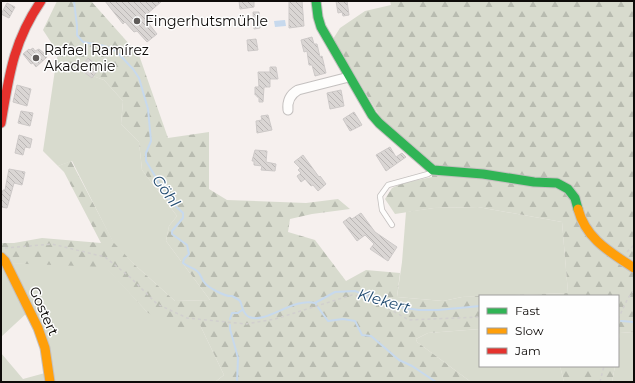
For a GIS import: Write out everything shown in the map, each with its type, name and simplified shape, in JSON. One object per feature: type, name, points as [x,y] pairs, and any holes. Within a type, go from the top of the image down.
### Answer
[{"type":"street","points":[[1,123],[11,67],[18,42],[41,1]]},
{"type":"street","points":[[316,1],[321,27],[365,105],[379,123],[433,170],[483,174],[534,182],[556,183],[568,189],[575,198],[581,220],[591,235],[602,246],[634,268]]},
{"type":"street","points":[[288,110],[287,106],[292,94],[298,90],[349,78]]},
{"type":"street","name":"Gostert","points":[[1,256],[5,261],[38,328],[45,348],[50,382]]},
{"type":"lane","points":[[392,225],[382,210],[380,196],[388,185],[428,174],[433,170]]},
{"type":"path","points":[[1,248],[52,244],[105,257],[131,278],[157,304],[187,318],[246,324],[275,319],[352,295],[368,298],[409,320],[479,317]]},
{"type":"path","points":[[629,250],[634,245]]},
{"type":"path","points":[[619,317],[628,298],[634,291]]},
{"type":"path","points":[[600,382],[604,367]]},
{"type":"green space","points":[[57,1],[91,1],[139,55],[168,138],[209,132],[209,189],[227,200],[306,203],[338,199],[350,209],[312,214],[290,219],[288,232],[315,240],[346,281],[366,270],[400,273],[397,297],[443,301],[462,297],[479,296],[479,329],[428,333],[416,339],[417,342],[471,382],[215,382],[224,375],[200,325],[186,331],[148,313],[105,267],[1,263],[1,243],[14,243],[42,238],[101,243],[64,172],[58,166],[71,161],[114,243],[136,266],[175,301],[210,300],[166,241],[169,226],[177,216],[142,170],[139,142],[121,124],[123,101],[104,80],[56,63],[58,53],[43,30]]},
{"type":"green space","points":[[390,1],[634,1],[634,332],[620,333],[619,339],[619,295],[512,295],[568,293],[562,222],[478,207],[434,208],[395,214],[385,199],[392,188],[403,183],[432,177],[433,163],[382,120],[333,39],[340,28],[365,11],[391,5]]},
{"type":"green space","points":[[56,63],[104,80],[123,101],[121,124],[139,142],[142,170],[177,216],[169,226],[166,241],[210,300],[175,301],[114,244],[72,161],[58,166],[43,151]]},
{"type":"green space","points":[[478,207],[562,222],[568,293],[479,295],[479,296],[462,297],[443,301],[397,297],[402,262],[406,212],[434,208]]},
{"type":"green space","points":[[1,263],[28,312],[1,337]]},
{"type":"green space","points":[[10,263],[105,266],[148,313],[200,325],[224,375],[215,382],[54,382]]},
{"type":"green space","points":[[479,329],[479,367],[560,367],[564,382],[471,382],[417,342],[416,339],[428,333]]},
{"type":"green space","points":[[634,332],[634,382],[612,382],[615,367],[619,367],[620,333]]},
{"type":"green space","points":[[1,353],[23,379],[45,373],[46,382],[1,382]]},
{"type":"green space","points":[[560,367],[615,367],[612,382],[564,382]]},
{"type":"water","points":[[285,20],[286,26],[275,27],[274,21]]},
{"type":"building","name":"Fingerhutsmühle","points":[[105,1],[162,1],[147,14],[153,21],[149,24],[157,34],[147,42],[137,31],[134,32],[125,22],[123,24]]},
{"type":"building","points":[[239,1],[254,1],[254,7],[240,9]]},
{"type":"building","points":[[289,1],[302,1],[304,26],[289,28]]},
{"type":"building","points":[[336,1],[347,1],[349,15],[343,16],[342,12],[338,13]]},
{"type":"building","points":[[7,3],[15,7],[9,18],[1,14]]},
{"type":"building","points":[[253,12],[259,12],[260,28],[254,29]]},
{"type":"building","points":[[312,37],[314,44],[317,44],[320,57],[322,56],[326,73],[315,76],[312,65],[309,65],[307,51],[304,52],[301,40]]},
{"type":"building","points":[[256,39],[258,50],[248,51],[247,40]]},
{"type":"building","name":"Rafael Ramírez Akademie","points":[[33,48],[35,51],[39,49],[47,57],[36,67],[33,63],[31,64],[23,54],[29,49],[30,50]]},
{"type":"building","points":[[88,58],[100,67],[92,78],[80,69]]},
{"type":"building","points":[[270,67],[276,67],[278,79],[270,79],[270,87],[264,87],[263,102],[259,102],[259,97],[255,95],[255,87],[259,87],[258,72],[270,72]]},
{"type":"building","points":[[17,85],[31,89],[27,106],[13,102]]},
{"type":"building","points":[[341,90],[344,106],[330,109],[327,93]]},
{"type":"building","points":[[21,111],[33,113],[30,126],[18,123]]},
{"type":"building","points":[[354,112],[362,125],[350,131],[343,119]]},
{"type":"building","points":[[268,115],[272,130],[257,133],[256,121],[262,120],[261,116]]},
{"type":"building","points":[[19,135],[32,139],[30,148],[25,147],[23,155],[15,153]]},
{"type":"building","points":[[390,147],[396,157],[402,153],[406,157],[386,171],[376,155]]},
{"type":"building","points":[[255,150],[267,151],[266,162],[276,164],[275,171],[261,170],[262,166],[254,165],[254,161],[252,161]]},
{"type":"building","points":[[303,155],[326,184],[318,191],[305,179],[301,182],[297,176],[301,173],[298,170],[300,168],[294,162]]},
{"type":"building","points":[[9,169],[25,172],[22,185],[14,183],[7,208],[1,207],[1,196],[3,190],[5,190]]},
{"type":"building","points":[[361,213],[375,232],[397,247],[388,261],[370,249],[374,244],[365,235],[357,241],[343,222],[350,217],[352,219]]},
{"type":"waterway","name":"Göhl","points":[[74,1],[77,35],[83,42],[105,46],[116,51],[133,69],[139,78],[148,109],[151,141],[146,153],[146,161],[163,192],[183,213],[183,218],[172,231],[172,234],[187,245],[189,254],[184,259],[183,263],[198,272],[204,282],[212,289],[239,300],[244,312],[249,317],[264,317],[298,304],[307,302],[315,303],[328,321],[343,319],[355,321],[362,335],[371,336],[399,360],[412,366],[436,382]]},
{"type":"waterway","name":"Klekert","points":[[315,303],[335,292],[355,291],[391,306],[419,310],[438,310],[479,306]]},
{"type":"waterway","points":[[230,319],[232,313],[238,313],[242,310]]},
{"type":"waterway","name":"Klekert","points":[[621,321],[634,322]]},
{"type":"waterway","points":[[230,325],[238,358],[237,382]]},
{"type":"traffic: fast","points":[[316,1],[321,27],[372,115],[379,123],[433,170],[483,174],[534,182],[557,183],[568,189],[575,198],[578,209]]},
{"type":"traffic: slow","points":[[578,209],[587,229],[593,237],[600,244],[634,268]]},
{"type":"traffic: slow","points":[[1,257],[5,261],[38,328],[45,348],[50,382]]},
{"type":"traffic: jam","points":[[1,123],[10,75],[18,45],[41,1]]},
{"type":"place","name":"Fingerhutsmühle","points":[[137,21]]},
{"type":"place","name":"Rafael Ramírez Akademie","points":[[36,58]]}]
